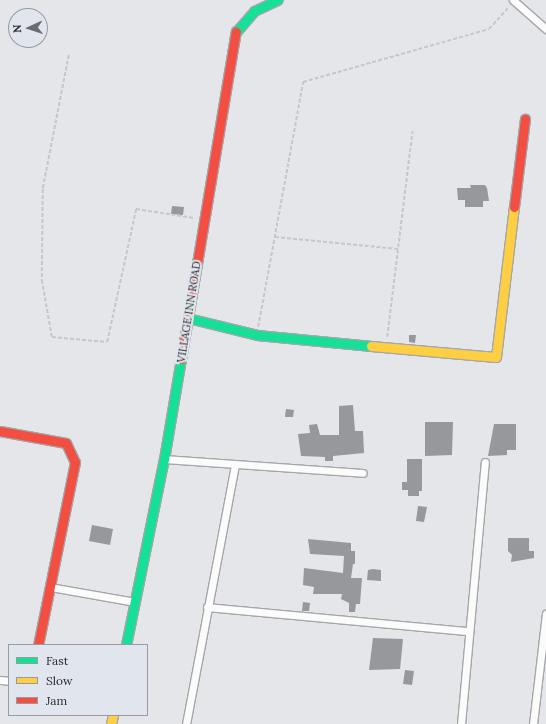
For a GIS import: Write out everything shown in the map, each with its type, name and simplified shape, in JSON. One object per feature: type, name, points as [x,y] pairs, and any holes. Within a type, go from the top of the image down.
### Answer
[{"type":"street","name":"VILLAGE INN ROAD","points":[[126,644],[164,459],[236,32],[254,11],[278,0]]},
{"type":"street","points":[[513,0],[546,29]]},
{"type":"street","points":[[188,318],[256,335],[496,357],[525,119]]},
{"type":"street","points":[[0,431],[66,443],[74,455],[75,470],[38,644]]},
{"type":"street","points":[[164,459],[363,474]]},
{"type":"street","points":[[461,724],[468,630],[484,462]]},
{"type":"street","points":[[186,724],[234,465]]},
{"type":"street","points":[[50,587],[135,602]]},
{"type":"street","points":[[207,608],[468,630]]},
{"type":"street","points":[[533,724],[546,614]]},
{"type":"path","points":[[256,335],[303,82],[489,29],[513,0]]},
{"type":"path","points":[[69,55],[43,189],[42,280],[52,337],[107,342],[136,209],[204,220]]},
{"type":"path","points":[[386,347],[412,132]]},
{"type":"path","points":[[275,237],[398,249]]},
{"type":"building","points":[[470,185],[485,185],[487,188],[489,201],[483,201],[483,207],[465,207],[465,200],[458,200],[457,188],[471,188]]},
{"type":"building","points":[[172,206],[184,207],[183,215],[171,214]]},
{"type":"building","points":[[409,335],[416,335],[415,343],[409,342]]},
{"type":"building","points":[[353,405],[355,431],[363,431],[364,453],[333,456],[333,461],[325,461],[325,457],[301,456],[298,434],[310,433],[309,425],[317,424],[320,435],[339,435],[339,406]]},
{"type":"building","points":[[286,409],[294,410],[293,417],[285,417]]},
{"type":"building","points":[[425,422],[453,422],[452,455],[425,456]]},
{"type":"building","points":[[494,424],[516,424],[516,450],[507,450],[507,455],[488,456]]},
{"type":"building","points":[[407,459],[422,459],[422,491],[419,491],[419,496],[408,496],[408,490],[402,490],[402,482],[407,482]]},
{"type":"building","points":[[418,506],[427,507],[424,522],[416,521]]},
{"type":"building","points":[[92,525],[113,529],[110,545],[89,541]]},
{"type":"building","points":[[508,538],[529,538],[529,551],[534,551],[534,558],[511,562],[512,555],[508,551]]},
{"type":"building","points":[[308,539],[351,543],[351,551],[355,551],[355,564],[353,564],[351,578],[362,578],[360,604],[356,604],[355,612],[349,612],[349,603],[341,599],[342,594],[313,594],[314,587],[303,585],[304,568],[343,573],[344,556],[310,554]]},
{"type":"building","points":[[368,570],[381,570],[381,581],[367,580]]},
{"type":"building","points":[[303,602],[310,603],[309,611],[302,611]]},
{"type":"building","points":[[373,638],[403,639],[400,669],[369,670]]},
{"type":"building","points":[[405,670],[414,671],[412,685],[403,684]]},
{"type":"traffic: fast","points":[[236,32],[254,11],[278,0]]},
{"type":"traffic: fast","points":[[188,318],[257,335],[371,346]]},
{"type":"traffic: fast","points":[[126,644],[164,459],[181,359]]},
{"type":"traffic: slow","points":[[371,346],[496,357],[514,207]]},
{"type":"traffic: slow","points":[[111,724],[113,716]]},
{"type":"traffic: jam","points":[[181,359],[236,32]]},
{"type":"traffic: jam","points":[[514,207],[525,119]]},
{"type":"traffic: jam","points":[[0,431],[66,443],[75,462],[38,644]]}]
